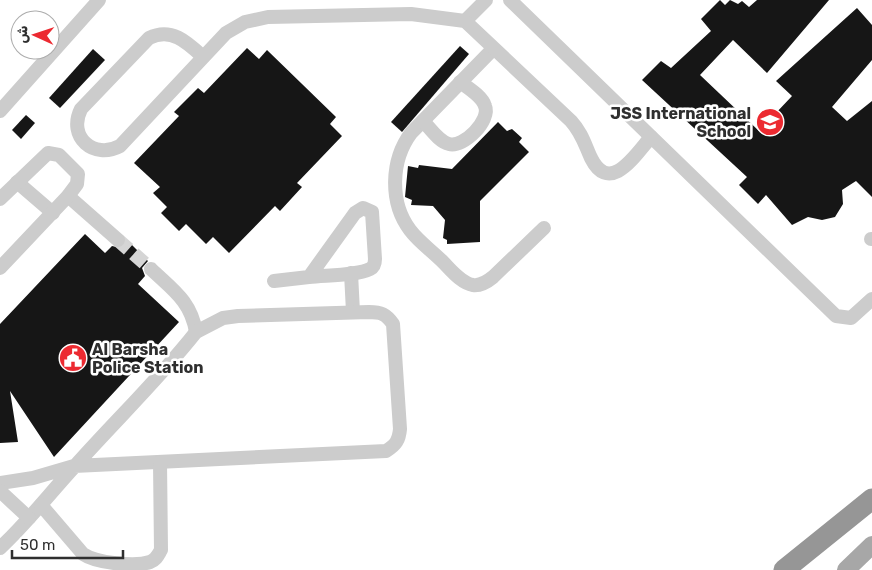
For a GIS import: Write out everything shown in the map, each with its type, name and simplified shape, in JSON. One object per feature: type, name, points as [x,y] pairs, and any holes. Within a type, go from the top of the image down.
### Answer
[{"type":"highway","points":[[784,570],[872,499]]},
{"type":"main road","points":[[846,570],[872,545]]},
{"type":"street","points":[[0,111],[99,0]]},
{"type":"street","points":[[464,21],[486,0]]},
{"type":"street","points":[[510,0],[836,316],[851,318],[871,302]]},
{"type":"street","points":[[202,56],[188,42],[176,36],[164,34],[149,38],[81,109],[77,124],[81,139],[97,151],[108,151],[120,146],[202,56],[234,27],[245,22],[268,17],[380,14],[425,15],[464,21],[575,126],[586,143],[592,160],[601,171],[612,174],[617,173],[651,137]]},
{"type":"street","points":[[493,48],[407,139],[400,152],[395,178],[398,206],[405,223],[412,233],[459,277],[475,285],[489,281],[544,228]]},
{"type":"street","points":[[423,122],[445,143],[454,145],[463,141],[482,123],[486,114],[485,104],[460,82]]},
{"type":"street","points":[[0,199],[42,157],[54,153],[74,168],[78,174],[77,184],[68,196],[0,268]]},
{"type":"street","points":[[17,182],[53,213]]},
{"type":"street","points":[[68,196],[118,240]]},
{"type":"street","points":[[274,281],[351,273],[370,269],[375,263],[374,217],[368,209],[359,210],[355,213],[309,277]]},
{"type":"street","points":[[151,270],[186,302],[193,316],[196,332]]},
{"type":"street","points":[[351,273],[353,312]]},
{"type":"street","points":[[0,483],[34,478],[74,466],[386,451],[394,446],[399,438],[400,429],[393,324],[387,315],[378,312],[238,316],[223,318],[196,332],[74,466],[29,518],[0,548]]},
{"type":"street","points":[[41,504],[83,554],[92,560],[102,562],[150,562],[157,558],[161,550],[160,462]]},
{"type":"street","points":[[0,491],[29,518]]},
{"type":"building","points":[[720,0],[725,5],[730,0],[738,4],[742,1],[749,7],[757,0],[829,0],[767,73],[733,40],[700,75],[759,131],[792,96],[776,81],[857,8],[872,25],[872,60],[832,107],[847,121],[872,101],[872,197],[856,181],[842,190],[843,204],[835,217],[822,220],[808,217],[792,225],[766,195],[758,204],[739,185],[747,177],[642,80],[661,61],[671,68],[711,31],[701,19]]},
{"type":"building","points":[[460,46],[469,54],[402,132],[391,122]]},
{"type":"building","points":[[247,48],[259,59],[267,50],[336,117],[330,124],[342,136],[297,183],[302,187],[280,211],[275,206],[229,253],[213,237],[206,244],[186,224],[179,231],[161,213],[167,207],[153,193],[160,187],[134,163],[179,116],[174,112],[198,88],[204,93]]},
{"type":"building","points":[[93,49],[105,60],[60,108],[49,98]]},
{"type":"building","points":[[26,115],[35,123],[21,139],[12,130]]},
{"type":"building","points":[[498,122],[507,131],[512,129],[522,138],[519,142],[529,152],[480,201],[480,242],[447,244],[447,240],[443,238],[445,220],[433,206],[411,205],[412,200],[405,197],[408,166],[418,168],[419,165],[452,169]]},
{"type":"building","name":"Al Barsha Police Station","points":[[85,234],[105,253],[112,246],[121,248],[127,240],[148,261],[142,268],[145,276],[138,284],[179,322],[54,457],[10,391],[18,442],[0,443],[0,324]]},
{"type":"tunnel","points":[[118,240],[151,269]]},
{"type":"place","name":"JSS International School","points":[[770,122]]},
{"type":"place","name":"Al Barsha Police Station","points":[[73,358]]}]
